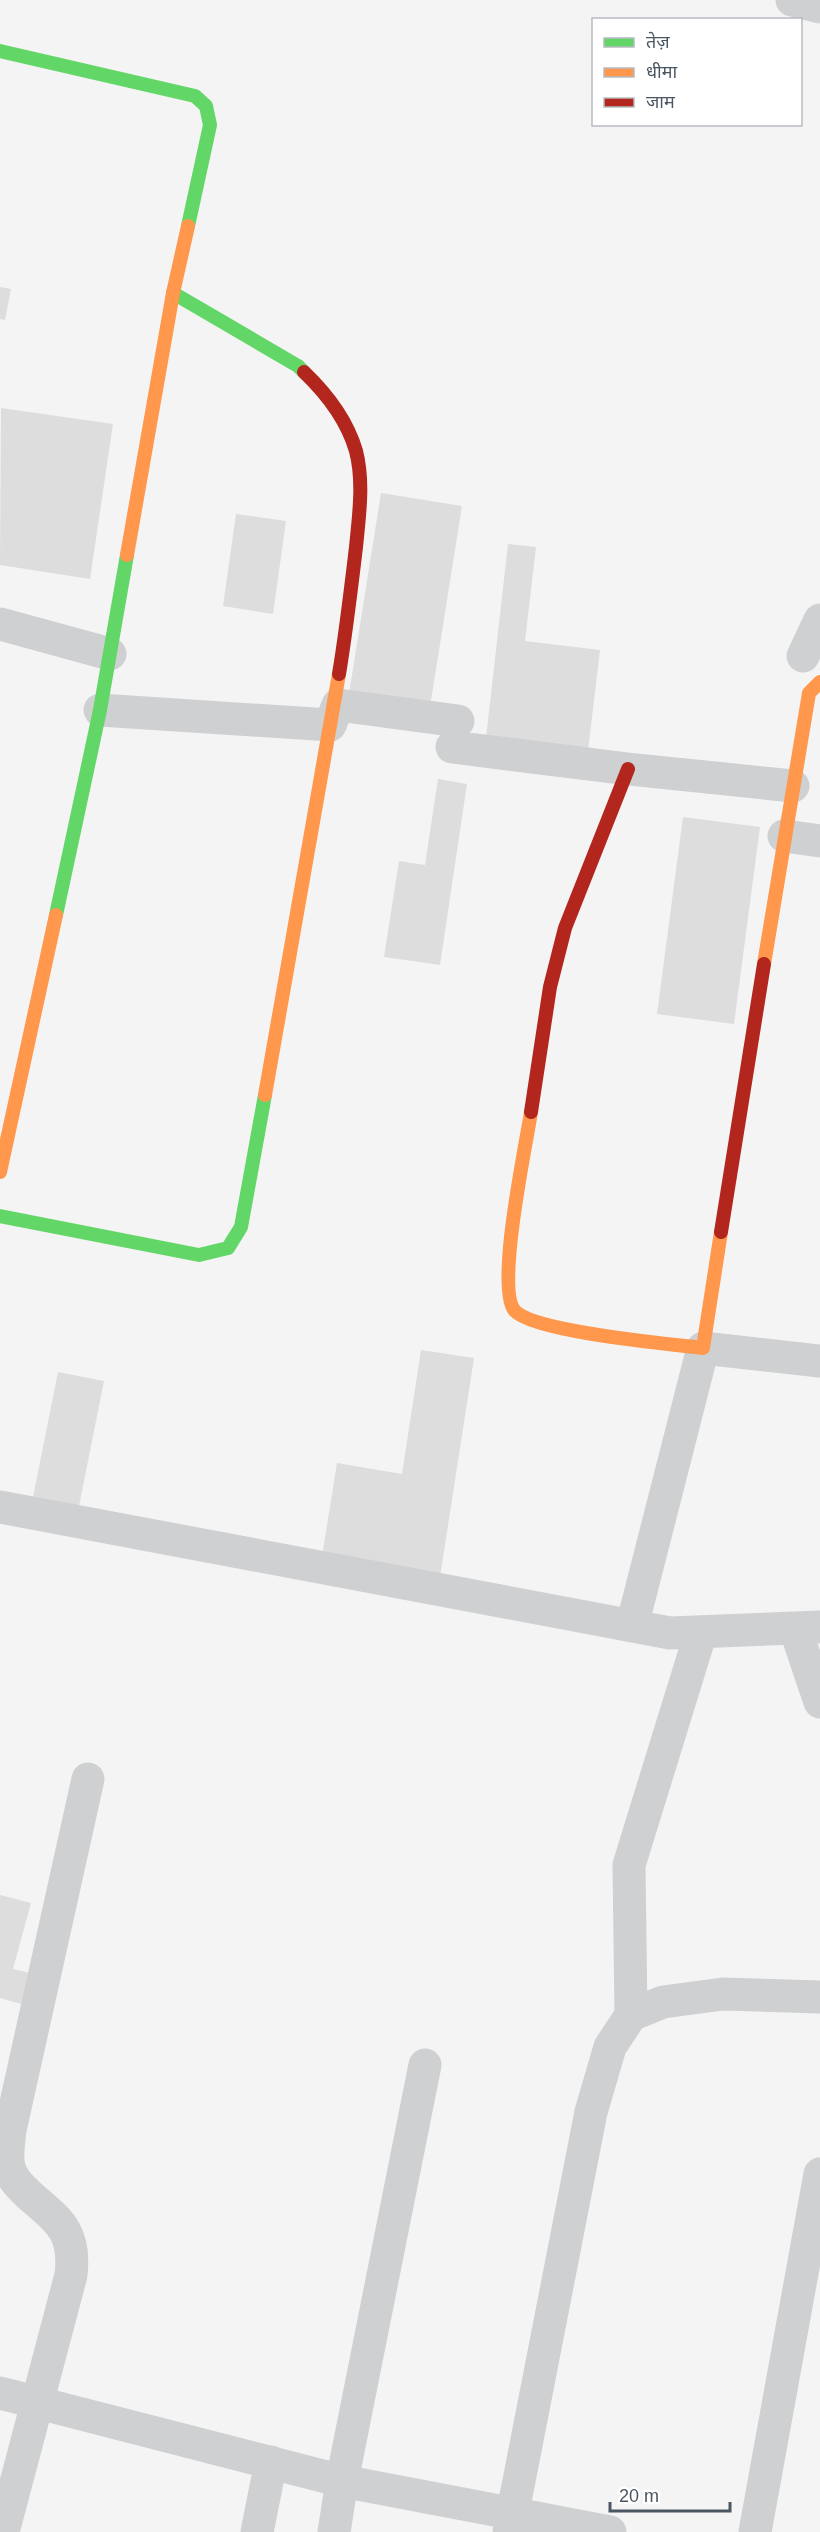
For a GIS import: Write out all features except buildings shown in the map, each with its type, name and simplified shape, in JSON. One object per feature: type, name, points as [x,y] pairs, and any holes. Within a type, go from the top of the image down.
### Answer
[{"type":"street","points":[[792,0],[820,7]]},
{"type":"street","points":[[0,51],[195,96],[206,106],[210,125],[173,293],[100,710],[0,1172]]},
{"type":"street","points":[[0,1216],[199,1255],[228,1248],[241,1227],[296,927],[349,612],[361,500],[356,452],[340,414],[321,387],[298,366],[173,293]]},
{"type":"street","points":[[632,1626],[703,1348],[820,620]]},
{"type":"street","points":[[0,624],[110,654]]},
{"type":"street","points":[[330,725],[339,705],[455,734],[627,769],[793,786]]},
{"type":"street","points":[[100,710],[330,725]]},
{"type":"street","points":[[627,769],[565,928],[550,987],[507,1269],[507,1296],[517,1312],[542,1324],[703,1348],[820,1361]]},
{"type":"street","points":[[784,836],[820,841]]},
{"type":"street","points":[[0,1508],[670,1633],[808,1627],[820,1702]]},
{"type":"street","points":[[510,2523],[591,2112],[610,2047],[631,2015],[629,1865],[701,1632]]},
{"type":"street","points":[[3,2532],[71,2275],[73,2253],[58,2220],[17,2183],[4,2153],[88,1779]]},
{"type":"street","points":[[631,2015],[663,2002],[723,1994],[820,1997]]},
{"type":"street","points":[[334,2532],[342,2481],[425,2065]]},
{"type":"street","points":[[755,2532],[820,2175]]},
{"type":"street","points":[[0,2392],[510,2523],[610,2532]]},
{"type":"street","points":[[257,2532],[270,2462]]},
{"type":"traffic: fast","points":[[0,51],[195,96],[206,106],[210,125],[188,226]]},
{"type":"traffic: fast","points":[[173,293],[298,366],[304,372]]},
{"type":"traffic: fast","points":[[56,915],[100,710],[127,555]]},
{"type":"traffic: fast","points":[[0,1216],[199,1255],[228,1248],[241,1227],[265,1095]]},
{"type":"traffic: slow","points":[[127,555],[173,293],[188,226]]},
{"type":"traffic: slow","points":[[265,1095],[339,674]]},
{"type":"traffic: slow","points":[[764,964],[809,693],[820,682]]},
{"type":"traffic: slow","points":[[0,1172],[56,915]]},
{"type":"traffic: slow","points":[[531,1112],[518,1184],[510,1248],[508,1276],[510,1298],[515,1311],[527,1318],[574,1331],[703,1348],[721,1232]]},
{"type":"traffic: jam","points":[[304,372],[321,389],[342,418],[356,451],[358,463],[360,487],[358,523],[339,674]]},
{"type":"traffic: jam","points":[[531,1112],[550,987],[565,928],[628,769]]},
{"type":"traffic: jam","points":[[721,1232],[764,964]]}]
